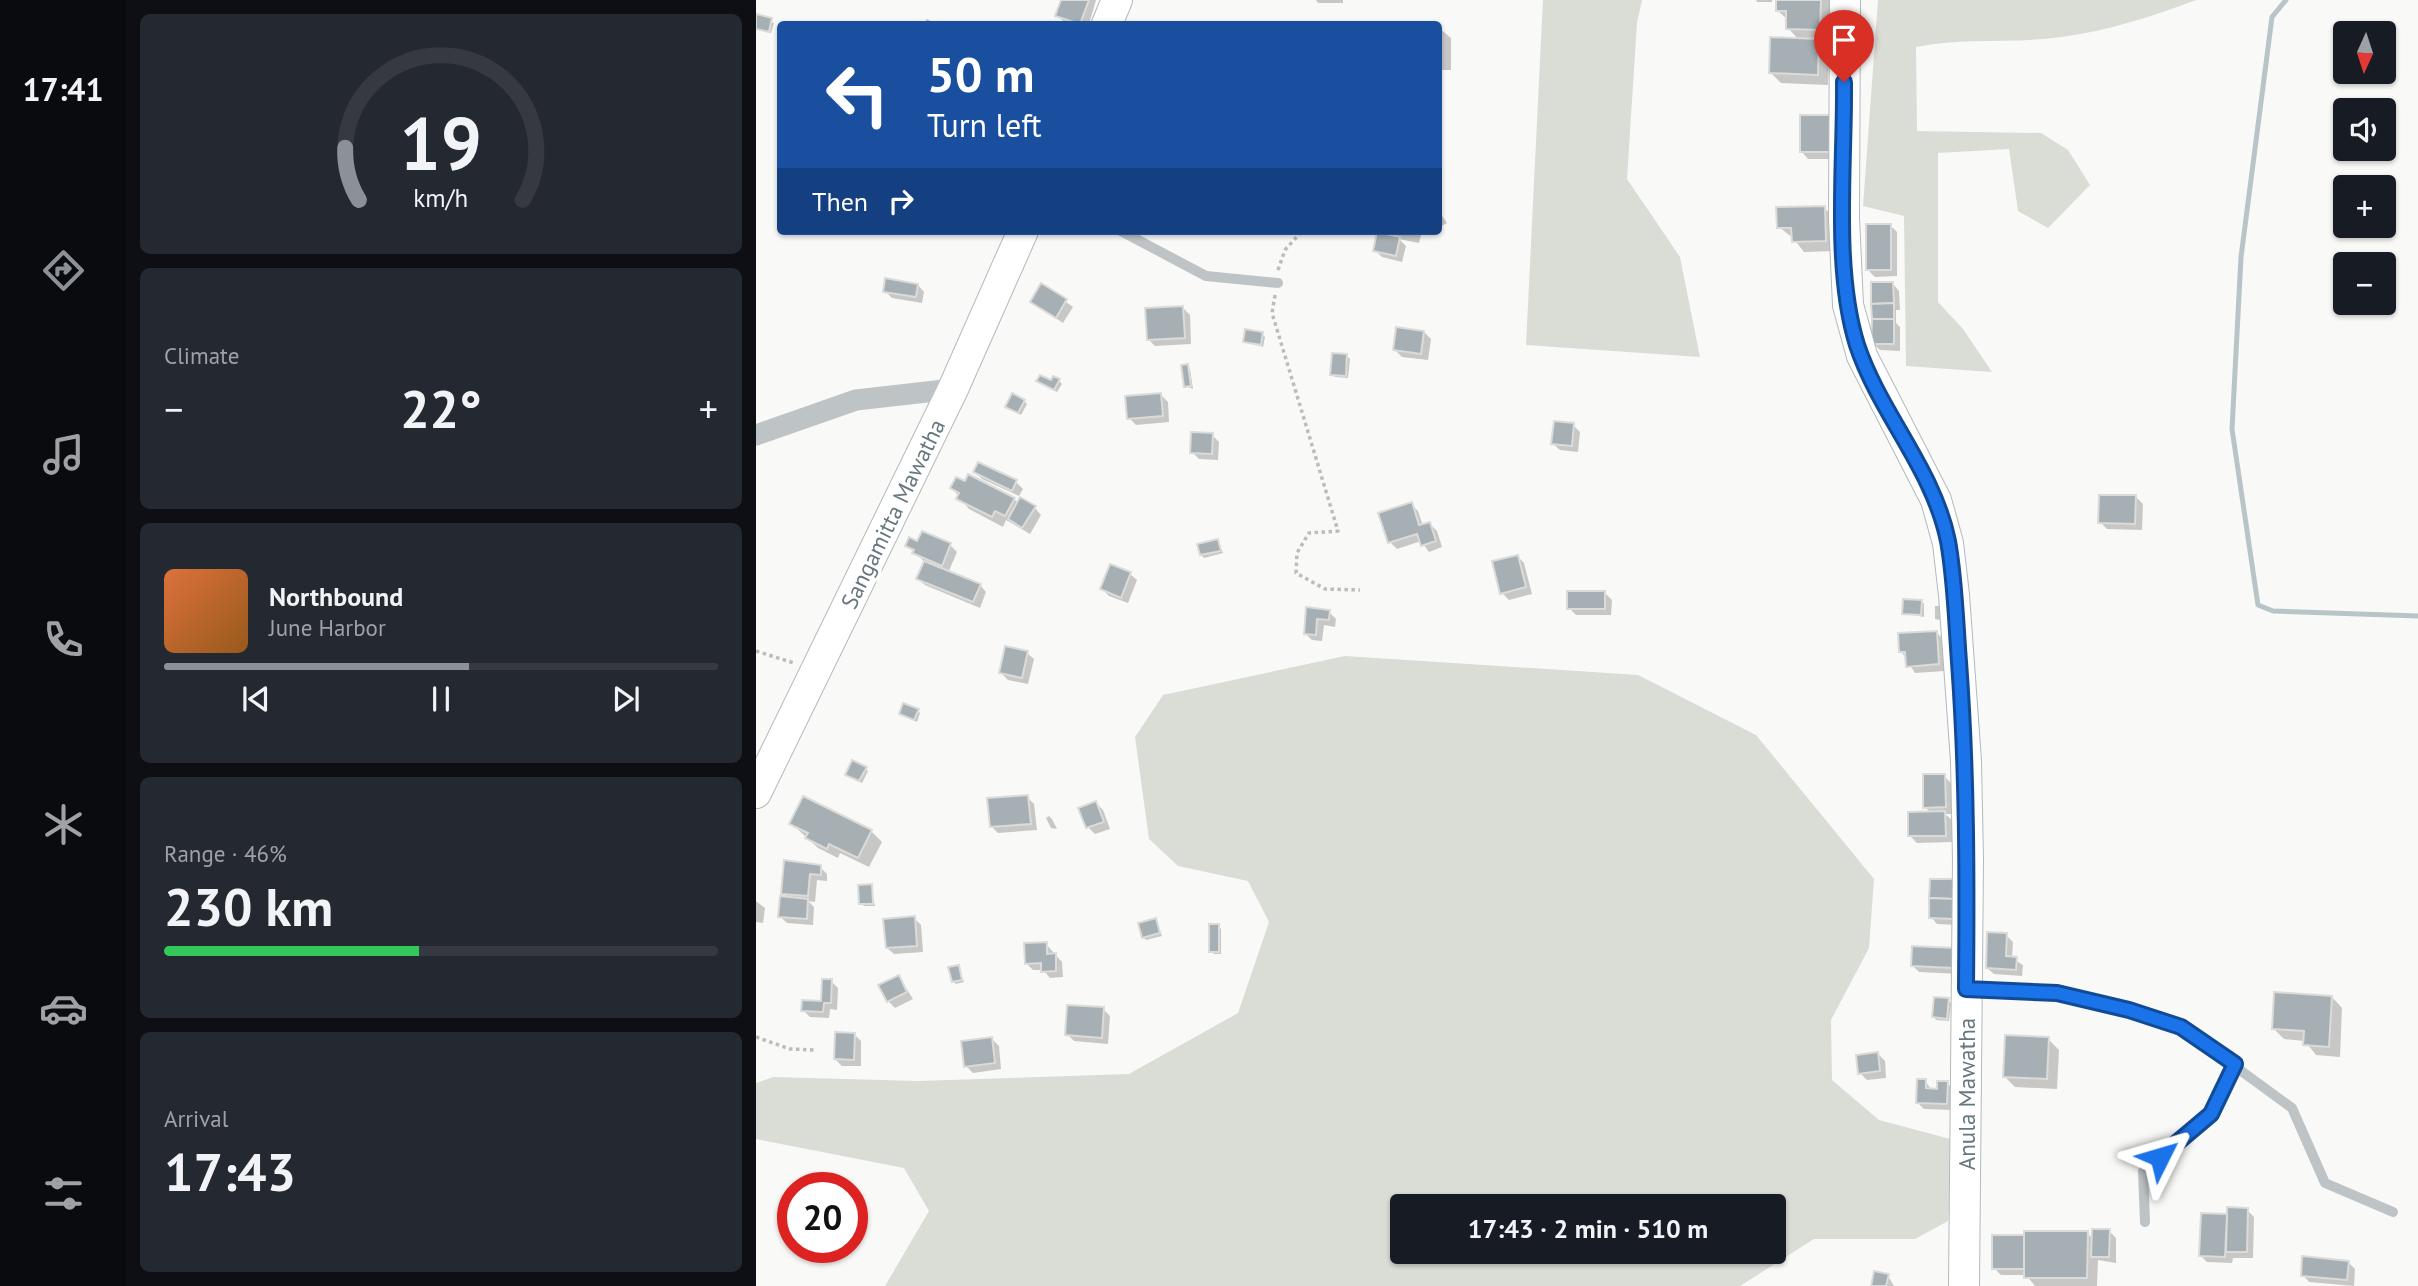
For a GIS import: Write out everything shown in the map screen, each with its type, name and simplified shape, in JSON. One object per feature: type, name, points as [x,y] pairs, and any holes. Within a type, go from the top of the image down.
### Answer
[{"type":"main road","points":[[1108,21],[1117,0]]},
{"type":"main road","name":"Anula Mawatha","points":[[1845,0],[1843,218],[1848,305],[1862,356],[1936,500],[1948,543],[1966,773],[1964,1286]]},
{"type":"main road","name":"Sangamitta Mawatha","points":[[756,793],[953,389],[1021,235]]},
{"type":"street","points":[[756,435],[856,400],[953,389]]},
{"type":"lane","points":[[1129,235],[1206,276],[1278,283]]},
{"type":"lane","points":[[1966,989],[2057,993],[2129,1010],[2181,1027],[2292,1108],[2325,1183],[2393,1212]]},
{"type":"lane","points":[[2146,1222],[2143,1171],[2211,1114],[2235,1064]]},
{"type":"path","points":[[1298,235],[1285,250],[1278,266],[1278,283],[1272,313],[1338,531],[1310,533],[1297,553],[1296,573],[1325,589],[1360,590]]},
{"type":"path","points":[[756,651],[816,671]]},
{"type":"path","points":[[756,1037],[790,1049],[816,1050]]},
{"type":"shaded area","points":[[1543,0],[1642,0],[1637,23],[1627,179],[1680,257],[1700,357],[1526,345]]},
{"type":"shaded area","points":[[1878,0],[2196,0],[2130,22],[2079,34],[2043,39],[1953,42],[1916,47],[1917,131],[2041,133],[2068,150],[2090,185],[2048,228],[2018,211],[2009,149],[1938,153],[1938,302],[1963,329],[1992,372],[1906,366],[1904,216],[1863,206]]},
{"type":"shaded area","points":[[1345,656],[1638,675],[1756,735],[1874,879],[1869,948],[1831,1020],[1832,1080],[1879,1120],[1954,1140],[1948,1221],[1915,1239],[1814,1239],[1786,1257],[1786,1194],[1390,1194],[1390,1264],[1775,1264],[1740,1286],[885,1286],[929,1211],[904,1168],[756,1139],[756,1083],[773,1077],[918,1081],[1129,1074],[1238,1013],[1269,922],[1248,881],[1178,866],[1149,839],[1135,737],[1163,695]]},
{"type":"building","points":[[1061,0],[1089,0],[1081,21],[1055,16]]},
{"type":"building","points":[[1776,0],[1821,0],[1820,30],[1786,29],[1786,11],[1776,11]]},
{"type":"building","points":[[756,14],[772,18],[769,32],[756,29]]},
{"type":"building","points":[[1770,37],[1819,39],[1818,75],[1769,73]]},
{"type":"building","points":[[1800,115],[1834,115],[1834,152],[1800,152]]},
{"type":"building","points":[[1825,206],[1826,241],[1792,242],[1791,228],[1777,228],[1776,207]]},
{"type":"building","points":[[1866,224],[1891,224],[1891,270],[1866,270]]},
{"type":"building","points":[[1376,235],[1400,237],[1396,256],[1373,251]]},
{"type":"building","points":[[885,278],[918,284],[916,297],[883,292]]},
{"type":"building","points":[[1871,282],[1893,282],[1894,303],[1871,304]]},
{"type":"building","points":[[1041,283],[1067,299],[1056,318],[1030,302]]},
{"type":"building","points":[[1894,303],[1894,319],[1872,319],[1871,304]]},
{"type":"building","points":[[1183,306],[1185,338],[1147,340],[1145,308]]},
{"type":"building","points":[[1872,319],[1894,319],[1894,344],[1871,344]]},
{"type":"building","points":[[1396,327],[1424,331],[1421,354],[1393,350]]},
{"type":"building","points":[[1245,329],[1263,332],[1261,345],[1243,342]]},
{"type":"building","points":[[1332,353],[1347,354],[1346,376],[1330,375]]},
{"type":"building","points":[[1188,364],[1191,386],[1184,387],[1181,365]]},
{"type":"building","points":[[1040,375],[1051,380],[1053,376],[1060,379],[1054,390],[1036,381]]},
{"type":"building","points":[[1012,393],[1025,400],[1018,413],[1005,407]]},
{"type":"building","points":[[1161,393],[1163,416],[1127,419],[1125,396]]},
{"type":"building","points":[[1554,421],[1574,423],[1572,446],[1551,444]]},
{"type":"building","points":[[1191,432],[1213,433],[1212,454],[1190,453]]},
{"type":"building","points":[[978,462],[1017,480],[1012,491],[973,472]]},
{"type":"building","points":[[968,474],[1015,498],[1005,516],[995,511],[992,517],[956,499],[959,493],[950,488],[956,477],[965,481]]},
{"type":"building","points":[[2099,495],[2136,495],[2135,524],[2098,523]]},
{"type":"building","points":[[1020,497],[1036,506],[1022,528],[1008,519]]},
{"type":"building","points":[[1412,502],[1419,525],[1430,522],[1436,541],[1421,546],[1417,534],[1388,543],[1378,513]]},
{"type":"building","points":[[922,531],[951,543],[942,566],[912,553],[914,550],[905,546],[909,537],[917,541]]},
{"type":"building","points":[[1218,539],[1221,551],[1200,555],[1197,544]]},
{"type":"building","points":[[1518,555],[1526,587],[1500,594],[1492,561]]},
{"type":"building","points":[[924,561],[981,584],[973,602],[916,579]]},
{"type":"building","points":[[1110,564],[1131,572],[1121,598],[1100,589]]},
{"type":"building","points":[[1567,591],[1605,591],[1605,609],[1567,609]]},
{"type":"building","points":[[1903,599],[1922,600],[1921,615],[1902,614]]},
{"type":"building","points":[[1306,607],[1330,610],[1329,620],[1317,619],[1316,635],[1304,634]]},
{"type":"building","points":[[1937,631],[1939,664],[1906,667],[1905,652],[1899,652],[1898,633]]},
{"type":"building","points":[[1005,646],[1028,651],[1022,678],[999,673]]},
{"type":"building","points":[[903,703],[919,709],[914,720],[899,714]]},
{"type":"building","points":[[852,760],[867,767],[859,781],[845,775]]},
{"type":"building","points":[[1923,774],[1945,774],[1946,807],[1923,808]]},
{"type":"building","points":[[1028,795],[1031,824],[990,827],[987,798]]},
{"type":"building","points":[[803,796],[872,830],[858,858],[829,844],[827,849],[805,838],[808,833],[789,824]]},
{"type":"building","points":[[1096,801],[1104,822],[1086,828],[1078,808]]},
{"type":"building","points":[[1945,811],[1946,836],[1908,836],[1908,812]]},
{"type":"building","points":[[784,860],[821,865],[821,875],[810,874],[808,896],[781,894]]},
{"type":"building","points":[[1930,879],[1955,879],[1955,899],[1929,898]]},
{"type":"building","points":[[872,884],[873,904],[859,904],[858,885]]},
{"type":"building","points":[[780,896],[808,899],[807,919],[778,917]]},
{"type":"building","points":[[1929,898],[1955,899],[1954,919],[1929,918]]},
{"type":"building","points":[[915,916],[917,946],[886,948],[883,919]]},
{"type":"building","points":[[1156,918],[1160,933],[1142,938],[1138,923]]},
{"type":"building","points":[[1209,924],[1219,924],[1219,952],[1209,952]]},
{"type":"building","points":[[1987,932],[2007,933],[2006,956],[2017,957],[2016,970],[1986,968]]},
{"type":"building","points":[[1047,942],[1047,954],[1056,953],[1056,971],[1041,972],[1041,963],[1025,964],[1024,943]]},
{"type":"building","points":[[1912,946],[1955,948],[1954,968],[1911,966]]},
{"type":"building","points":[[959,965],[962,980],[952,982],[948,967]]},
{"type":"building","points":[[899,975],[907,992],[887,1002],[878,985]]},
{"type":"building","points":[[822,979],[832,979],[831,1003],[824,1003],[823,1012],[801,1011],[802,1000],[821,1001]]},
{"type":"building","points":[[2274,992],[2332,996],[2329,1047],[2303,1045],[2304,1031],[2272,1029]]},
{"type":"building","points":[[1934,997],[1949,998],[1947,1019],[1932,1017]]},
{"type":"building","points":[[1067,1005],[1104,1007],[1102,1038],[1065,1035]]},
{"type":"building","points":[[835,1032],[855,1033],[854,1060],[834,1059]]},
{"type":"building","points":[[2005,1035],[2049,1037],[2047,1079],[2003,1077]]},
{"type":"building","points":[[992,1037],[995,1063],[964,1067],[961,1041]]},
{"type":"building","points":[[1878,1052],[1880,1071],[1858,1074],[1856,1055]]},
{"type":"building","points":[[1917,1079],[1926,1079],[1926,1088],[1937,1089],[1937,1081],[1948,1081],[1947,1104],[1916,1103]]},
{"type":"building","points":[[2227,1207],[2248,1208],[2247,1252],[2226,1252]]},
{"type":"building","points":[[2201,1213],[2227,1214],[2225,1257],[2199,1256]]},
{"type":"building","points":[[2092,1229],[2110,1229],[2109,1257],[2091,1257]]},
{"type":"building","points":[[2024,1231],[2088,1231],[2087,1278],[2024,1278]]},
{"type":"building","points":[[1992,1235],[2024,1235],[2024,1269],[1992,1269]]},
{"type":"building","points":[[2302,1256],[2349,1261],[2347,1280],[2301,1276]]},
{"type":"building","points":[[1874,1271],[1889,1274],[1886,1286],[1871,1286]]},
{"type":"waterway","points":[[2286,0],[2272,17],[2241,257],[2232,429],[2258,605],[2273,611],[2418,616]]},
{"type":"route","points":[[1844,82],[1843,218],[1848,305],[1853,329],[1862,356],[1936,500],[1948,543],[1966,761],[1966,989],[2057,993],[2129,1010],[2181,1027],[2235,1064],[2211,1114],[2160,1157]]}]
